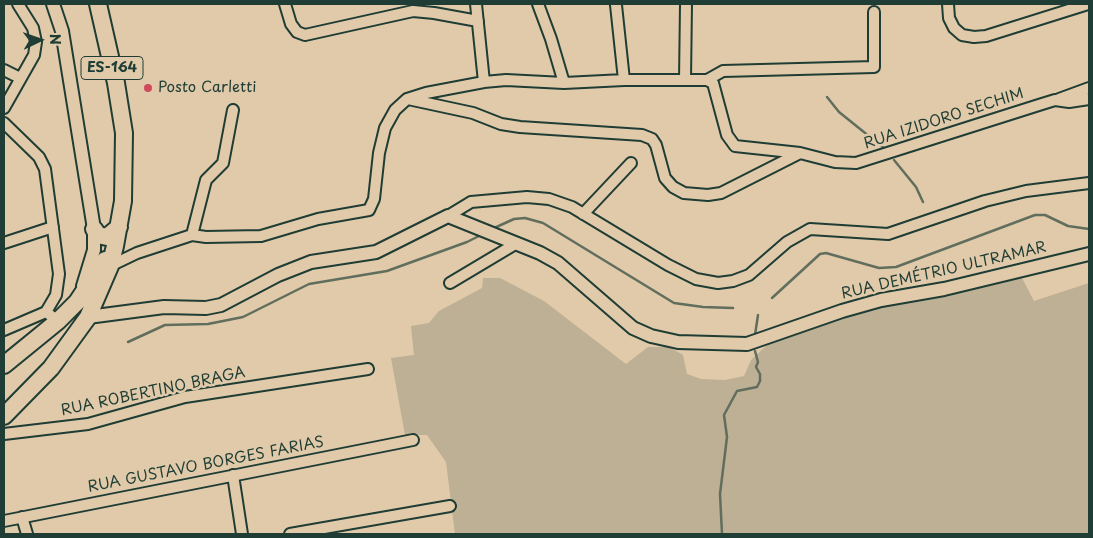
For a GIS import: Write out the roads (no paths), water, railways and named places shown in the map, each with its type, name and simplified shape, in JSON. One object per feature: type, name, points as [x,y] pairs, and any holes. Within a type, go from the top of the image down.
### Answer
[{"type":"highway","name":"ES-164","points":[[4,416],[52,368],[88,317],[103,270],[115,246],[124,201],[124,133],[116,83],[98,4]]},
{"type":"highway","points":[[94,229],[98,235],[107,237],[119,227]]},
{"type":"highway","points":[[73,336],[103,270]]},
{"type":"highway","name":"ES-164","points":[[4,365],[52,316],[77,302],[103,270]]},
{"type":"street","points":[[4,108],[34,55],[36,42],[33,28],[18,4]]},
{"type":"street","points":[[53,4],[62,31],[94,229],[94,250],[77,302]]},
{"type":"street","points":[[285,4],[291,24],[297,32],[305,35],[413,11],[478,21]]},
{"type":"street","points":[[476,4],[484,82]]},
{"type":"street","points":[[538,4],[564,83]]},
{"type":"street","points":[[685,80],[686,4]]},
{"type":"street","points":[[948,4],[949,18],[954,28],[962,34],[986,36],[1088,4]]},
{"type":"street","points":[[616,5],[624,80]]},
{"type":"street","points":[[94,250],[103,270],[137,253],[192,235],[206,237],[261,236],[318,219],[369,210],[374,199],[379,153],[385,128],[395,110],[407,99],[426,93],[484,82],[506,80],[564,83],[624,80],[707,80],[723,71],[874,67],[874,12]]},
{"type":"street","points":[[4,70],[20,78]]},
{"type":"street","name":"RUA IZIDORO SECHIM","points":[[707,80],[712,83],[715,90],[728,135],[735,146],[800,153],[835,162],[856,163],[1056,100],[1069,102],[1089,99]]},
{"type":"street","points":[[1056,100],[1089,88]]},
{"type":"street","points":[[407,99],[473,113],[501,124],[520,127],[642,135],[652,138],[656,145],[665,178],[684,193],[695,195],[722,193],[800,153]]},
{"type":"street","points":[[192,235],[206,180],[223,163],[233,110]]},
{"type":"street","points":[[4,123],[39,157],[46,169],[59,274],[52,316],[4,330]]},
{"type":"street","points":[[583,214],[630,163]]},
{"type":"street","points":[[88,317],[164,307],[206,308],[222,305],[278,276],[311,262],[376,252],[448,216],[471,202],[549,198],[562,202],[668,265],[696,279],[718,283],[734,281],[749,275],[787,242],[810,229],[888,234],[985,201],[1026,191],[1089,183]]},
{"type":"street","name":"RUA DEMÉTRIO ULTRAMAR","points":[[448,216],[482,228],[558,263],[633,328],[651,336],[678,342],[726,345],[748,344],[842,311],[881,300],[944,289],[1089,254]]},
{"type":"street","points":[[4,243],[53,227]]},
{"type":"street","points":[[450,284],[517,243]]},
{"type":"street","name":"RUA ROBERTINO BRAGA","points":[[4,434],[88,424],[185,397],[368,369]]},
{"type":"street","name":"RUA GUSTAVO BORGES FARIAS","points":[[4,521],[414,440]]},
{"type":"street","points":[[233,475],[242,534]]},
{"type":"street","points":[[290,534],[339,530],[450,506]]},
{"type":"street","points":[[22,517],[27,534]]},
{"type":"waterway","points":[[827,97],[839,112],[885,149]]},
{"type":"waterway","points":[[894,160],[916,187],[923,202]]},
{"type":"waterway","points":[[772,298],[820,254],[826,253],[879,268],[896,267],[1035,215],[1045,215],[1068,226],[1089,229]]},
{"type":"waterway","points":[[492,229],[514,219],[525,218],[543,223],[674,303],[703,307],[733,308]]},
{"type":"waterway","points":[[128,342],[165,325],[208,324],[243,317],[309,284],[387,271],[467,242],[483,234]]},
{"type":"waterway","points":[[755,335],[758,315]]},
{"type":"waterway","points":[[722,534],[720,494],[727,437],[724,415],[737,391],[757,387],[760,381],[760,374],[756,367],[758,362],[755,351]]},
{"type":"place","name":"Posto Carletti","points":[[148,88]]}]
